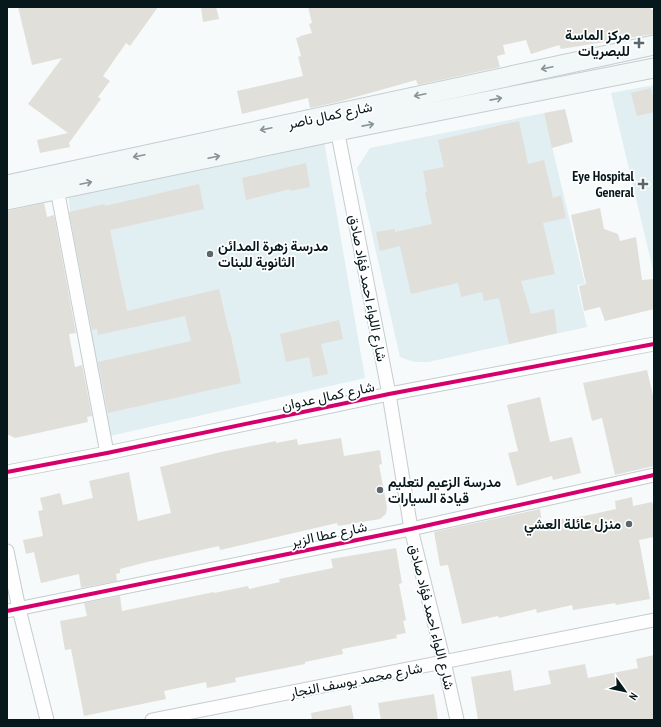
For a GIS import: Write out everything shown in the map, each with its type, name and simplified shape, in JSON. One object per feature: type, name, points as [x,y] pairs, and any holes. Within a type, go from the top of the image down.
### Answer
[{"type":"main road","name":"شارع كمال ناصر","points":[[7,200],[654,45]]},
{"type":"main road","name":"شارع كمال ناصر","points":[[7,185],[336,122],[654,68]]},
{"type":"street","name":"شارع اللواء احمد فؤاد صادق","points":[[336,122],[389,394],[411,529],[457,720]]},
{"type":"street","points":[[57,189],[107,453]]},
{"type":"street","name":"شارع كمال عدوان","points":[[7,472],[107,453],[389,394],[654,344]]},
{"type":"street","name":"شارع عطا الزير","points":[[13,610],[411,529],[654,475]]},
{"type":"street","points":[[7,551],[13,610],[47,720]]},
{"type":"street","name":"شارع محمد يوسف النجار","points":[[152,720],[654,620]]},
{"type":"shaded area","name":"Eye Hospital General","points":[[654,85],[654,274],[611,93]]},
{"type":"shaded area","points":[[544,113],[585,284],[577,285],[587,327],[428,362],[414,362],[400,357],[357,168],[370,148]]},
{"type":"shaded area","name":"مدرسة زهرة المدائن الثانوية للبنات","points":[[324,141],[365,378],[110,436],[84,313],[68,194]]},
{"type":"building","points":[[18,7],[158,7],[130,46],[126,43],[103,76],[110,81],[98,97],[101,99],[69,143],[70,147],[40,153],[37,140],[68,133],[28,104],[62,58],[32,65]]},
{"type":"building","points":[[201,7],[216,7],[219,19],[203,22]]},
{"type":"building","points":[[308,7],[648,7],[654,11],[654,34],[561,49],[559,45],[531,54],[526,40],[503,45],[505,54],[497,56],[500,67],[418,85],[416,80],[338,102],[310,108],[308,98],[242,114],[237,91],[303,76],[298,57],[301,56],[296,38],[312,33],[309,24],[312,23]]},
{"type":"building","points":[[651,88],[654,100],[654,112],[637,116],[631,93]]},
{"type":"building","points":[[565,109],[573,142],[552,148],[544,113]]},
{"type":"building","points":[[519,121],[528,164],[544,160],[553,198],[561,195],[566,218],[543,223],[555,274],[521,281],[531,314],[554,309],[557,333],[509,344],[499,298],[484,301],[482,292],[461,297],[458,283],[411,294],[400,246],[380,251],[376,232],[395,229],[395,232],[432,224],[425,192],[427,191],[423,171],[444,167],[438,140]]},
{"type":"building","points":[[306,163],[310,187],[290,191],[290,189],[246,200],[242,178]]},
{"type":"building","points":[[199,184],[204,209],[110,230],[127,311],[219,289],[241,383],[108,413],[98,362],[191,341],[185,316],[98,335],[97,329],[92,330],[69,212],[105,204],[105,206]]},
{"type":"building","points":[[44,203],[47,217],[54,215],[76,333],[69,334],[75,367],[82,365],[92,416],[87,417],[88,422],[15,438],[7,434],[7,211]]},
{"type":"building","points":[[600,208],[604,229],[618,234],[620,241],[636,237],[642,280],[654,279],[654,309],[605,321],[600,307],[584,311],[579,286],[586,284],[571,215]]},
{"type":"building","points":[[339,320],[343,339],[321,344],[328,374],[313,377],[309,357],[286,362],[280,334]]},
{"type":"building","points":[[647,370],[654,400],[654,466],[615,475],[602,418],[592,421],[583,383]]},
{"type":"building","points":[[540,397],[550,442],[572,437],[581,473],[553,480],[552,476],[517,486],[508,453],[518,451],[507,405]]},
{"type":"building","points":[[341,438],[344,456],[380,450],[382,464],[379,465],[387,507],[386,514],[380,519],[338,526],[337,523],[220,550],[219,546],[147,562],[120,569],[120,573],[116,574],[117,581],[81,588],[79,574],[41,583],[34,552],[26,554],[23,540],[43,536],[38,511],[43,510],[40,498],[60,493],[63,505],[93,498],[89,481],[129,472],[138,521],[171,513],[160,467],[221,452],[276,441],[276,443],[297,439],[298,445]]},
{"type":"building","points":[[632,497],[633,506],[652,502],[654,510],[654,537],[639,540],[650,599],[573,610],[572,605],[537,613],[536,609],[499,618],[498,616],[462,624],[448,565],[440,566],[434,532],[540,509],[542,522],[584,516],[616,509],[615,501]]},
{"type":"building","points":[[396,548],[402,583],[399,584],[406,620],[403,621],[406,633],[396,635],[397,638],[342,649],[343,654],[305,662],[305,664],[235,678],[236,682],[207,688],[206,682],[164,691],[166,699],[84,716],[71,649],[65,650],[60,621],[87,616],[84,603],[120,596],[122,611],[248,586],[249,589],[280,582],[279,579],[333,568],[331,559]]},
{"type":"building","points":[[654,655],[654,720],[478,720],[471,677],[511,670],[514,691],[551,684],[548,671],[585,664],[588,678],[638,668],[636,659]]},
{"type":"building","points":[[434,694],[438,720],[381,720],[378,703]]},
{"type":"building","points":[[351,705],[354,720],[312,720],[311,713]]},
{"type":"cycle path","points":[[7,472],[107,453],[389,394],[654,344]]},
{"type":"cycle path","points":[[7,611],[411,529],[654,475]]},
{"type":"place","name":"مركز الماسة للبصريات","points":[[639,43]]},
{"type":"place","name":"Eye Hospital General","points":[[643,184]]},
{"type":"place","name":"مدرسة زهرة المدائن الثانوية للبنات","points":[[210,254]]},
{"type":"place","name":"مدرسة الزعيم لتعليم قيادة السيارات","points":[[380,490]]},
{"type":"place","name":"منزل عائلة العشي","points":[[629,524]]}]
